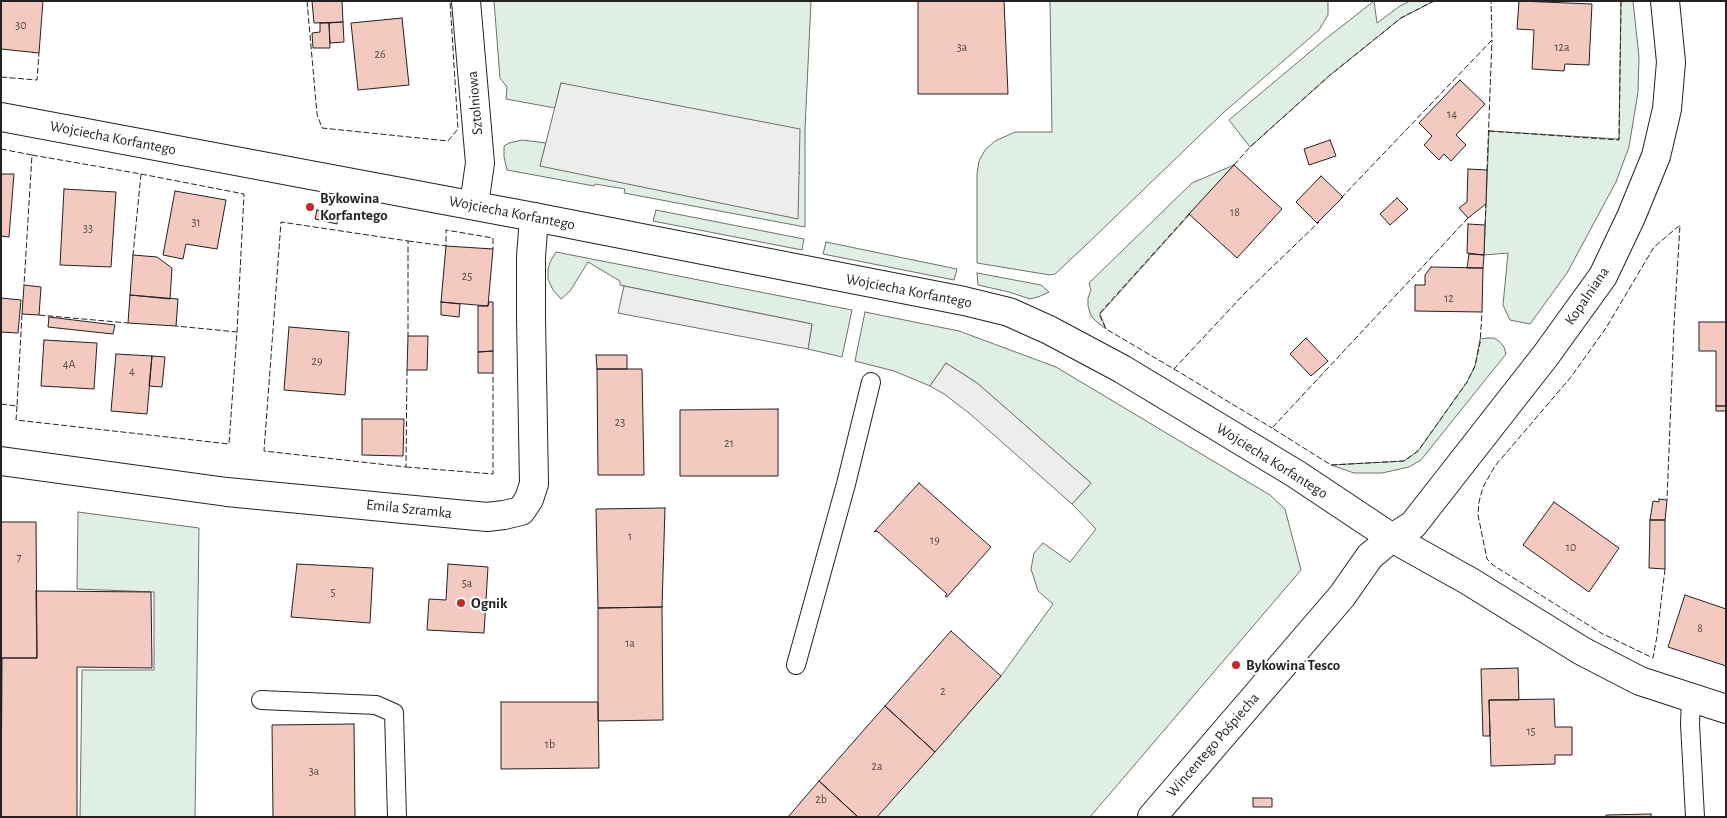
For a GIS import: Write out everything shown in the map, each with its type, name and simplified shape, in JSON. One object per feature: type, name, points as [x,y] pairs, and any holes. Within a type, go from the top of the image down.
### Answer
[{"type":"street","name":"Sztolniowa","points":[[466,1],[480,163],[474,205]]},
{"type":"street","name":"Kopalniana","points":[[1392,538],[1413,525],[1551,348],[1603,276],[1631,217],[1656,156],[1666,109],[1671,62],[1665,1]]},
{"type":"street","name":"Wojciecha Korfantego","points":[[1,117],[474,205],[955,299],[1009,312],[1049,330],[1122,369],[1296,474],[1392,538],[1469,581],[1582,651],[1640,681],[1726,709]]},
{"type":"street","name":"Emila Szramka","points":[[1,461],[227,492],[487,517],[521,511],[530,499],[534,484],[531,318],[531,257],[534,217]]},
{"type":"street","name":"Wincentego Pośpiecha","points":[[1152,817],[1342,596],[1370,556],[1392,538]]},
{"type":"lane","points":[[796,665],[846,484],[870,382]]},
{"type":"lane","points":[[1691,698],[1690,724],[1695,817]]},
{"type":"lane","points":[[261,700],[376,705],[394,713],[397,817]]},
{"type":"green space","points":[[494,1],[811,1],[805,129],[805,227],[624,193],[625,189],[595,184],[594,186],[507,170],[504,146],[522,140],[546,143],[540,166],[800,173],[561,83],[555,108],[506,99],[507,87],[500,78]]},
{"type":"green space","points":[[1050,1],[1328,1],[1328,15],[1319,30],[1223,113],[1085,246],[1055,274],[1050,275],[977,263],[977,174],[979,161],[985,150],[995,141],[1015,132],[1052,132]]},
{"type":"green space","points":[[1374,1],[1377,23],[1410,1],[1434,1],[1401,18],[1329,76],[1250,147],[1229,120]]},
{"type":"green space","points":[[1621,1],[1633,1],[1639,57],[1638,92],[1629,147],[1616,182],[1567,273],[1530,324],[1510,320],[1503,305],[1508,253],[1484,255],[1489,131],[1619,139]]},
{"type":"green space","points":[[1234,165],[1100,314],[1106,329],[1097,322],[1091,316],[1088,306],[1091,290],[1089,283],[1192,183]]},
{"type":"green space","points":[[656,210],[804,239],[802,250],[653,221]]},
{"type":"green space","points":[[826,242],[957,269],[954,280],[823,254]]},
{"type":"green space","points":[[556,252],[852,310],[842,357],[808,349],[812,324],[620,285],[620,281],[588,262],[570,291],[561,299],[553,290],[548,279],[550,262]]},
{"type":"green space","points":[[977,273],[1041,285],[1049,292],[1030,299],[978,285]]},
{"type":"green space","points":[[865,312],[959,331],[1056,367],[1270,495],[1285,509],[1301,570],[1090,817],[875,817],[1001,676],[1053,604],[1038,591],[1031,569],[1034,553],[1043,543],[1070,562],[1096,529],[1072,504],[1091,483],[977,383],[946,363],[930,386],[894,371],[855,361]]},
{"type":"green space","points":[[1494,338],[1499,341],[1504,347],[1506,354],[1421,460],[1409,467],[1382,473],[1354,473],[1331,465],[1404,461],[1418,451],[1467,382],[1475,366],[1480,339]]},
{"type":"green space","points":[[78,512],[199,528],[195,817],[80,817],[82,670],[154,670],[154,592],[77,589]]},
{"type":"shaded area","points":[[561,83],[800,129],[798,219],[540,166]]},
{"type":"shaded area","points":[[624,286],[812,324],[808,349],[618,313]]},
{"type":"shaded area","points":[[946,363],[977,383],[1091,483],[1072,504],[969,413],[930,386]]},
{"type":"building","points":[[1,1],[43,1],[39,53],[1,49]]},
{"type":"building","points":[[312,1],[342,1],[343,22],[314,23]]},
{"type":"building","points":[[918,1],[1004,1],[1008,94],[918,94]]},
{"type":"building","points":[[1519,1],[1592,4],[1589,65],[1565,64],[1564,71],[1532,69],[1534,30],[1517,29]]},
{"type":"building","points":[[402,18],[409,85],[358,90],[351,23]]},
{"type":"building","points":[[343,22],[344,42],[330,43],[329,23]]},
{"type":"building","points":[[320,23],[329,23],[330,48],[313,48],[312,33],[320,32]]},
{"type":"building","points":[[1460,80],[1485,104],[1456,135],[1466,145],[1451,161],[1444,154],[1439,160],[1424,145],[1432,136],[1419,123]]},
{"type":"building","points":[[1330,140],[1336,156],[1309,165],[1304,149]]},
{"type":"building","points":[[1234,165],[1282,209],[1237,258],[1189,214]]},
{"type":"building","points":[[1468,169],[1487,170],[1486,204],[1468,218],[1459,208],[1467,202]]},
{"type":"building","points":[[1,174],[14,174],[9,237],[1,236]]},
{"type":"building","points":[[1321,176],[1343,197],[1317,223],[1296,202]]},
{"type":"building","points":[[64,189],[116,192],[111,267],[60,265]]},
{"type":"building","points":[[175,191],[226,200],[217,249],[186,244],[183,259],[163,255]]},
{"type":"building","points":[[1397,198],[1408,209],[1390,225],[1380,214]]},
{"type":"building","points":[[317,210],[339,215],[337,224],[315,219]]},
{"type":"building","points":[[1468,224],[1485,225],[1484,255],[1467,253]]},
{"type":"building","points":[[446,246],[493,249],[488,306],[441,302]]},
{"type":"building","points":[[1469,254],[1484,255],[1483,268],[1467,268]]},
{"type":"building","points":[[133,255],[157,257],[172,268],[170,299],[130,295]]},
{"type":"building","points":[[1431,267],[1483,268],[1482,312],[1415,311],[1415,285],[1425,285],[1425,275]]},
{"type":"building","points":[[24,285],[41,287],[39,315],[22,314]]},
{"type":"building","points":[[130,295],[178,299],[176,326],[128,323]]},
{"type":"building","points":[[1,298],[21,300],[18,333],[1,332]]},
{"type":"building","points":[[441,302],[460,304],[459,317],[441,315]]},
{"type":"building","points":[[489,302],[493,302],[493,351],[478,352],[478,306],[488,306]]},
{"type":"building","points":[[49,317],[115,325],[113,334],[48,327]]},
{"type":"building","points":[[1699,322],[1726,322],[1726,406],[1716,406],[1716,351],[1699,351]]},
{"type":"building","points":[[289,327],[349,332],[345,395],[284,390]]},
{"type":"building","points":[[408,336],[428,336],[427,370],[407,370]]},
{"type":"building","points":[[1306,338],[1328,361],[1311,376],[1290,354]]},
{"type":"building","points":[[44,340],[97,343],[94,389],[41,386]]},
{"type":"building","points":[[493,351],[493,373],[478,373],[478,352]]},
{"type":"building","points":[[116,354],[152,356],[147,414],[111,411]]},
{"type":"building","points":[[596,355],[627,355],[627,369],[597,369]]},
{"type":"building","points":[[152,356],[165,357],[162,387],[149,386]]},
{"type":"building","points":[[597,369],[642,369],[644,475],[598,475]]},
{"type":"building","points":[[1716,406],[1726,406],[1726,411],[1716,411]]},
{"type":"building","points":[[778,409],[778,476],[680,476],[680,410]]},
{"type":"building","points":[[362,419],[404,419],[403,456],[362,455]]},
{"type":"building","points":[[919,483],[991,547],[947,597],[945,596],[947,594],[877,531],[874,532]]},
{"type":"building","points":[[1659,499],[1667,500],[1665,520],[1650,520],[1653,501],[1659,502]]},
{"type":"building","points":[[1554,502],[1619,548],[1589,592],[1523,545]]},
{"type":"building","points":[[665,508],[662,607],[598,608],[596,509]]},
{"type":"building","points":[[1650,520],[1665,520],[1665,569],[1649,568]]},
{"type":"building","points":[[1,522],[36,522],[37,658],[1,658]]},
{"type":"building","points":[[297,564],[373,568],[370,623],[291,617]]},
{"type":"building","points":[[448,564],[488,567],[484,633],[427,630],[429,599],[446,600]]},
{"type":"building","points":[[36,591],[151,592],[152,668],[77,667],[77,817],[1,817],[2,658],[37,658]]},
{"type":"building","points":[[1685,595],[1726,609],[1726,666],[1668,647]]},
{"type":"building","points":[[662,607],[663,720],[598,721],[598,608]]},
{"type":"building","points":[[951,631],[1001,676],[935,752],[885,706]]},
{"type":"building","points":[[1518,668],[1519,700],[1489,700],[1490,736],[1483,736],[1481,669]]},
{"type":"building","points":[[1554,699],[1555,727],[1572,727],[1572,755],[1555,755],[1555,764],[1491,766],[1489,700]]},
{"type":"building","points":[[501,702],[598,702],[599,768],[501,769]]},
{"type":"building","points":[[885,706],[935,752],[877,817],[858,817],[819,781]]},
{"type":"building","points":[[354,724],[355,817],[273,817],[272,725]]},
{"type":"building","points":[[819,781],[858,817],[788,817]]},
{"type":"building","points":[[1253,798],[1272,798],[1272,807],[1253,807]]},
{"type":"building","points":[[1651,814],[1651,817],[1606,817],[1606,815]]},
{"type":"fence","points":[[307,1],[317,114],[322,128],[448,141],[458,129],[450,1]]},
{"type":"fence","points":[[1234,165],[1250,147],[1329,76],[1401,18],[1434,1]]},
{"type":"fence","points":[[1341,198],[1492,40],[1491,1]]},
{"type":"fence","points":[[1489,131],[1619,140],[1621,1]]},
{"type":"fence","points":[[1487,170],[1492,40]]},
{"type":"fence","points":[[1,77],[37,80],[39,53]]},
{"type":"fence","points":[[1,149],[32,155],[24,285]]},
{"type":"fence","points":[[32,155],[141,174],[133,255]]},
{"type":"fence","points":[[141,174],[244,194],[237,332]]},
{"type":"fence","points":[[1485,225],[1486,204]]},
{"type":"fence","points":[[1189,214],[1099,314],[1106,329],[1174,369],[1244,294],[1319,222]]},
{"type":"fence","points":[[1468,218],[1272,428],[1331,465],[1404,461],[1418,451],[1467,382],[1475,366],[1480,343],[1482,312]]},
{"type":"fence","points":[[407,370],[406,467],[264,451],[281,222],[408,241],[408,336]]},
{"type":"fence","points":[[1665,569],[1653,658],[1601,633],[1493,565],[1487,559],[1478,515],[1483,487],[1495,466],[1571,377],[1606,328],[1654,247],[1680,225],[1667,500]]},
{"type":"fence","points":[[408,241],[446,246],[446,230],[493,238],[493,249]]},
{"type":"fence","points":[[1,404],[17,406],[22,314]]},
{"type":"fence","points":[[39,315],[128,323]]},
{"type":"fence","points":[[17,406],[16,420],[229,444],[237,332],[176,326]]},
{"type":"fence","points":[[1174,369],[1272,428]]},
{"type":"fence","points":[[406,467],[493,474],[493,373]]},
{"type":"place","name":"Bykowina Korfantego","points":[[310,207]]},
{"type":"place","name":"Ognik","points":[[461,603]]},
{"type":"place","name":"Bykowina Tesco","points":[[1236,665]]}]
